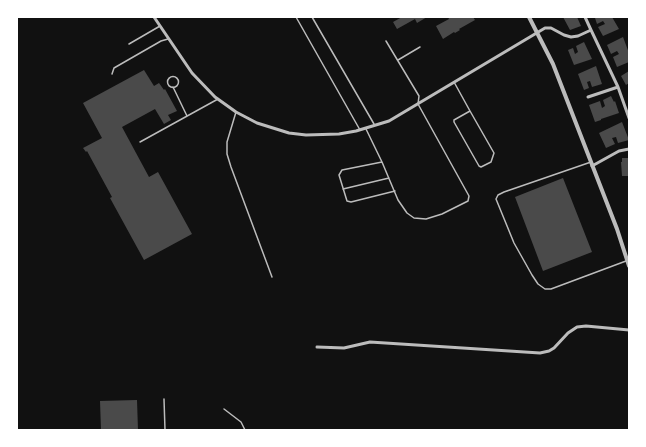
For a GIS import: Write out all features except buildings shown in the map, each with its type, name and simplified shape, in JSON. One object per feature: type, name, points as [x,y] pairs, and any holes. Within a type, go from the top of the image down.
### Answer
[{"type":"street","points":[[154,17],[192,73],[203,86],[236,112],[257,123],[290,133],[323,135],[340,134],[360,130],[389,121],[545,28],[551,28],[571,37],[578,36],[592,30]]},
{"type":"street","points":[[529,17],[553,64],[617,229],[629,266]]},
{"type":"street","points":[[585,17],[618,87],[629,118]]},
{"type":"street","points":[[588,97],[618,87]]},
{"type":"street","points":[[592,164],[619,151],[629,150]]},
{"type":"street","points":[[317,347],[344,348],[370,342],[540,353],[554,348],[568,333],[577,327],[586,326],[629,330]]},
{"type":"lane","points":[[296,17],[360,130]]},
{"type":"lane","points":[[312,17],[374,125]]},
{"type":"lane","points":[[129,44],[160,26]]},
{"type":"lane","points":[[112,74],[114,68],[161,41],[168,39]]},
{"type":"lane","points":[[366,128],[398,200],[407,213],[414,218],[426,220],[468,201],[469,196],[418,104],[419,96],[386,41]]},
{"type":"lane","points":[[398,60],[420,47]]},
{"type":"lane","points":[[173,87],[178,85],[178,81],[176,77],[172,76],[167,81],[169,86],[173,87],[187,116]]},
{"type":"lane","points":[[454,82],[494,153],[491,162],[481,167],[479,166],[454,122],[454,120],[470,111]]},
{"type":"lane","points":[[140,142],[218,99]]},
{"type":"lane","points":[[236,112],[227,142],[227,154],[230,167],[272,276]]},
{"type":"lane","points":[[382,162],[342,170],[339,175],[347,201],[352,202],[395,191]]},
{"type":"lane","points":[[592,164],[504,192],[498,195],[496,199],[514,243],[538,284],[546,289],[551,289],[627,261]]},
{"type":"lane","points":[[343,189],[389,178]]},
{"type":"lane","points":[[164,399],[165,430]]},
{"type":"lane","points":[[224,409],[241,422],[245,430]]}]
